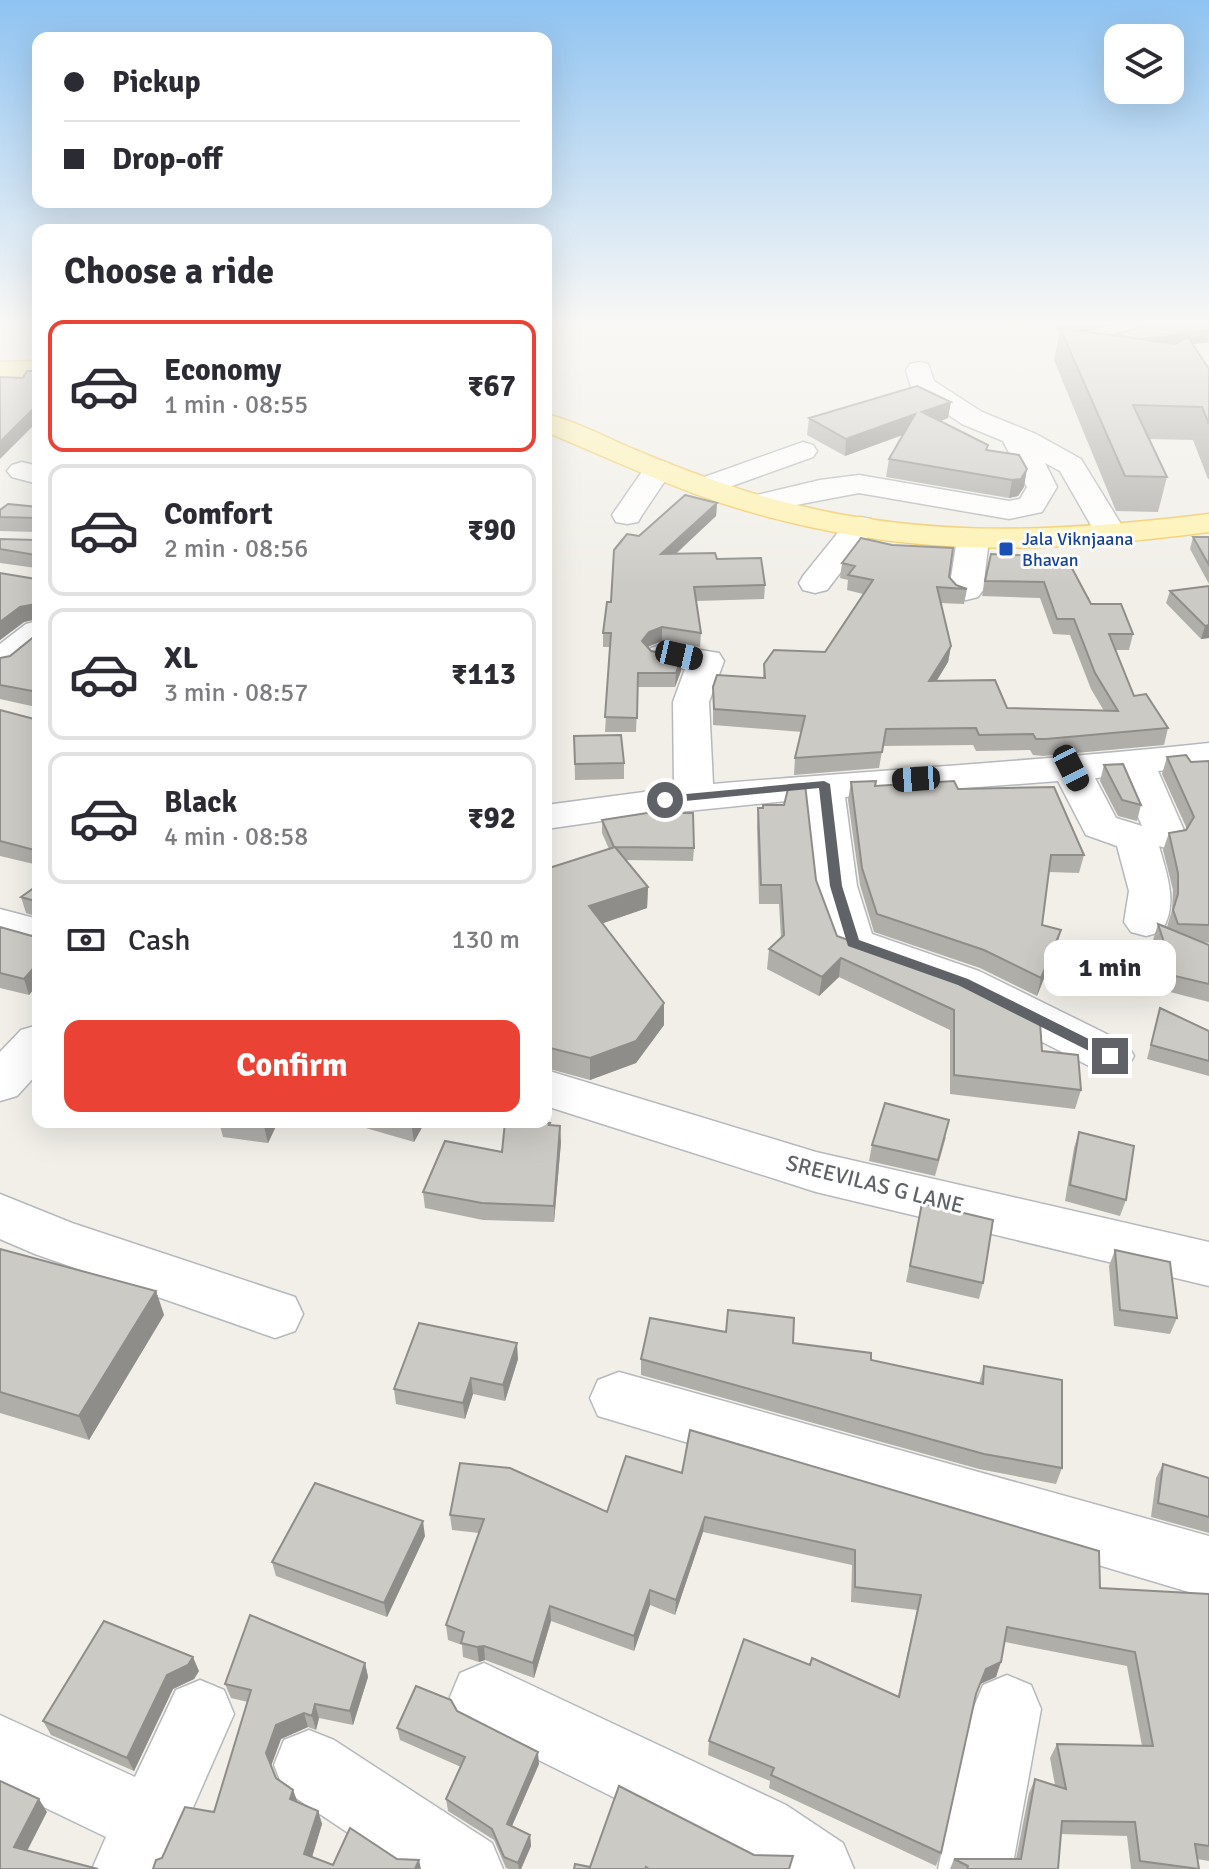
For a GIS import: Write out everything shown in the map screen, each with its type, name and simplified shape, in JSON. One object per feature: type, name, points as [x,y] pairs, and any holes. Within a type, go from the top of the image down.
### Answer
[{"type":"main road","points":[[552,425],[704,487],[860,526],[973,539],[1111,534],[1209,523]]},
{"type":"street","points":[[963,412],[1071,465],[1111,534]]},
{"type":"street","points":[[759,503],[859,484],[1009,510],[1031,506],[1042,487],[1038,471],[1023,455],[1014,435]]},
{"type":"street","points":[[704,487],[803,451]]},
{"type":"street","points":[[627,515],[658,469]]},
{"type":"street","points":[[815,583],[860,526]]},
{"type":"street","points":[[966,590],[973,539]]},
{"type":"street","points":[[0,661],[32,636]]},
{"type":"street","points":[[663,655],[706,661],[691,702],[694,796]]},
{"type":"street","points":[[552,816],[694,796],[1135,763],[1209,754]]},
{"type":"street","points":[[1135,763],[1166,835]]},
{"type":"street","points":[[1071,768],[1100,826],[1136,838],[1150,891],[1146,922]]},
{"type":"street","points":[[824,784],[836,886],[853,943],[963,982],[1110,1056]]},
{"type":"street","points":[[0,923],[32,932]]},
{"type":"street","points":[[0,1083],[32,1048]]},
{"type":"street","name":"SREEVILAS G LANE","points":[[552,1090],[816,1172],[1209,1264]]},
{"type":"street","points":[[0,1215],[54,1239],[275,1314]]},
{"type":"street","points":[[619,1398],[1209,1567]]},
{"type":"street","points":[[484,1697],[760,1831],[817,1869]]},
{"type":"street","points":[[975,1869],[1007,1709]]},
{"type":"street","points":[[0,1750],[139,1845],[200,1714]]},
{"type":"street","points":[[309,1765],[466,1869]]},
{"type":"building","points":[[0,412],[30,412],[0,442]]},
{"type":"building","points":[[829,412],[922,412],[988,445],[986,450],[1019,455],[1027,469],[1021,479],[1012,480],[889,459],[915,414],[846,439],[809,418]]},
{"type":"building","points":[[1097,412],[1136,412],[1167,477],[1125,476]]},
{"type":"building","points":[[685,495],[717,503],[661,554],[715,553],[717,559],[761,558],[765,585],[694,587],[701,633],[662,627],[649,632],[642,641],[651,651],[682,657],[676,673],[638,673],[637,718],[605,717],[611,633],[603,633],[607,602],[611,602],[614,550],[627,534],[639,536]]},
{"type":"building","points":[[8,504],[32,506],[32,518],[0,517],[0,510]]},
{"type":"building","points":[[1193,537],[1209,537],[1209,565]]},
{"type":"building","points":[[861,538],[892,545],[953,548],[949,577],[956,585],[967,589],[937,587],[951,646],[929,681],[995,680],[1007,708],[1118,711],[1095,673],[1074,619],[1057,619],[1044,582],[985,581],[991,554],[1066,557],[1091,604],[1121,604],[1133,634],[1109,634],[1134,696],[1146,694],[1168,728],[1046,739],[1036,739],[1033,734],[979,735],[976,728],[886,729],[882,752],[795,758],[805,716],[714,709],[713,687],[717,675],[765,678],[764,664],[774,650],[825,652],[873,580],[848,575],[855,566],[842,563]]},
{"type":"building","points":[[0,539],[32,540],[32,554],[0,549]]},
{"type":"building","points":[[0,573],[32,578],[32,605],[20,607],[0,622]]},
{"type":"building","points":[[1209,586],[1209,625],[1205,626],[1170,591]]},
{"type":"building","points":[[32,638],[32,691],[0,685],[0,658],[10,656]]},
{"type":"building","points":[[0,710],[32,718],[32,849],[0,841]]},
{"type":"building","points":[[621,735],[624,763],[575,764],[574,736]]},
{"type":"building","points":[[1186,755],[1191,762],[1209,761],[1209,925],[1178,924],[1173,910],[1178,894],[1178,873],[1169,833],[1186,830],[1194,817],[1167,757]]},
{"type":"building","points":[[1123,764],[1141,805],[1122,800],[1104,765]]},
{"type":"building","points":[[876,781],[875,786],[954,781],[958,789],[1054,787],[1084,855],[1051,855],[1042,925],[1061,930],[1041,978],[984,950],[877,914],[862,868],[851,782]]},
{"type":"building","points":[[805,784],[816,880],[837,936],[950,977],[1040,1022],[1042,1051],[1078,1055],[1081,1090],[954,1075],[954,1010],[841,958],[822,977],[769,949],[784,935],[781,885],[761,885],[758,808],[763,808],[763,805],[784,805],[789,785]]},
{"type":"building","points":[[647,813],[693,813],[694,848],[614,847],[602,820]]},
{"type":"building","points":[[615,847],[648,887],[589,906],[664,1003],[636,1041],[590,1058],[552,1048],[552,867]]},
{"type":"building","points":[[32,889],[32,900],[21,897]]},
{"type":"building","points":[[1158,924],[1209,945],[1209,984],[1175,976]]},
{"type":"building","points":[[0,927],[32,936],[32,970],[24,979],[0,973]]},
{"type":"building","points":[[1160,1008],[1209,1031],[1209,1061],[1151,1045]]},
{"type":"building","points":[[885,1103],[949,1120],[938,1160],[872,1145]]},
{"type":"building","points":[[560,1126],[554,1206],[482,1203],[423,1192],[445,1141],[502,1152],[504,1128]]},
{"type":"building","points":[[1079,1132],[1134,1146],[1126,1200],[1070,1185]]},
{"type":"building","points":[[922,1203],[993,1220],[983,1283],[910,1266]]},
{"type":"building","points":[[0,1249],[156,1291],[79,1416],[0,1392]]},
{"type":"building","points":[[1115,1250],[1170,1262],[1177,1318],[1120,1310]]},
{"type":"building","points":[[728,1310],[794,1318],[793,1343],[871,1353],[871,1360],[983,1384],[984,1366],[1062,1380],[1062,1468],[984,1454],[641,1359],[650,1318],[726,1332]]},
{"type":"building","points":[[419,1323],[517,1343],[503,1385],[471,1378],[463,1403],[394,1389]]},
{"type":"building","points":[[690,1430],[1099,1551],[1100,1588],[1209,1594],[1209,1846],[1195,1844],[1199,1869],[1140,1861],[1135,1822],[1062,1821],[1058,1869],[967,1869],[968,1866],[954,1859],[1021,1859],[1035,1779],[1066,1789],[1057,1744],[1153,1746],[1135,1652],[1007,1627],[1001,1662],[986,1669],[976,1694],[941,1853],[771,1775],[774,1768],[709,1741],[744,1639],[810,1665],[812,1658],[899,1697],[921,1595],[855,1587],[855,1550],[705,1517],[676,1600],[650,1590],[634,1636],[550,1606],[533,1663],[484,1646],[461,1643],[464,1632],[446,1625],[484,1519],[450,1515],[460,1463],[510,1468],[607,1512],[626,1456],[682,1473]]},
{"type":"building","points":[[1163,1464],[1209,1478],[1209,1517],[1158,1503]]},
{"type":"building","points":[[315,1483],[423,1521],[384,1603],[272,1562]]},
{"type":"building","points":[[250,1615],[365,1663],[350,1711],[315,1704],[312,1716],[304,1713],[276,1725],[266,1753],[276,1778],[293,1790],[290,1799],[318,1811],[304,1854],[333,1865],[350,1828],[397,1859],[419,1860],[415,1869],[153,1869],[156,1860],[162,1858],[185,1807],[214,1812],[251,1690],[225,1684]]},
{"type":"building","points":[[104,1621],[193,1657],[188,1665],[167,1675],[127,1758],[43,1721]]},
{"type":"building","points":[[416,1686],[451,1700],[457,1711],[538,1752],[507,1824],[530,1835],[518,1863],[504,1857],[492,1829],[446,1799],[465,1757],[397,1728]]},
{"type":"building","points":[[0,1781],[39,1799],[14,1847],[98,1869],[0,1869]]},
{"type":"building","points":[[619,1786],[754,1855],[793,1856],[789,1869],[574,1869],[575,1864],[590,1867]]},
{"type":"place","name":"Jala Viknjaana Bhavan","points":[[1006,549]]},
{"type":"route","points":[[665,800],[824,784],[836,886],[853,943],[963,982],[1110,1056]]}]
